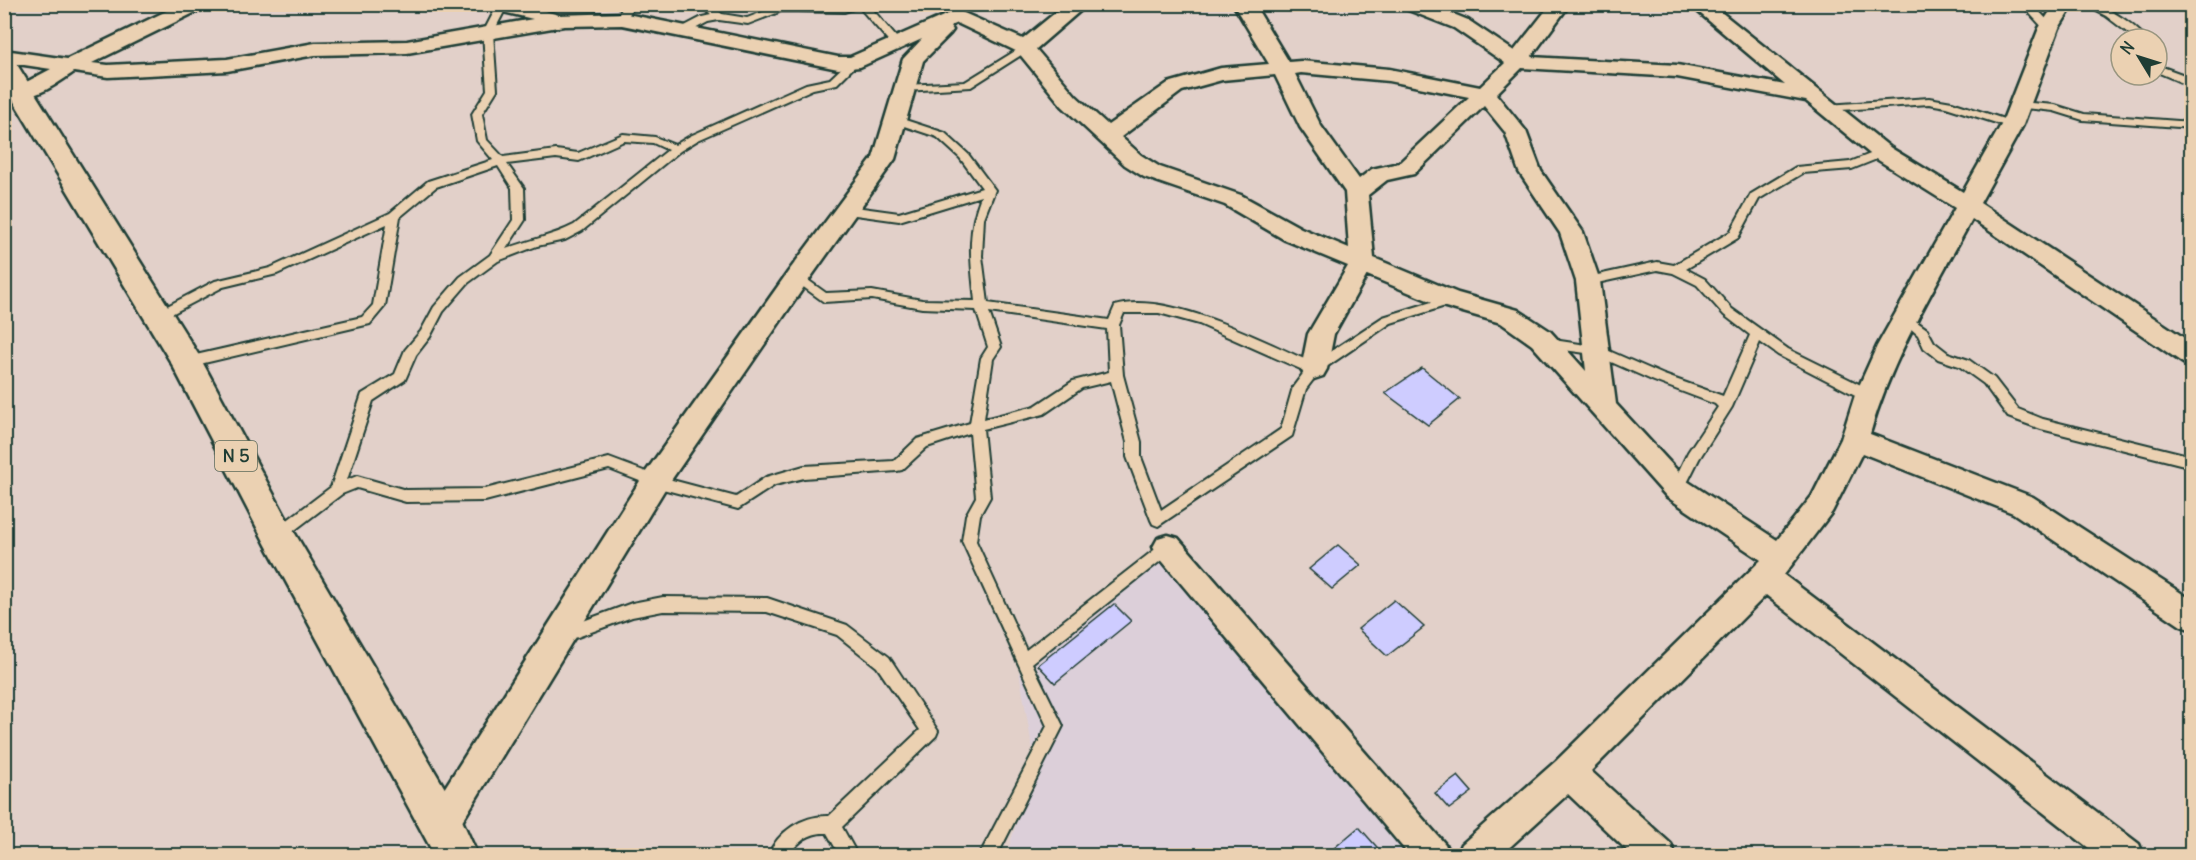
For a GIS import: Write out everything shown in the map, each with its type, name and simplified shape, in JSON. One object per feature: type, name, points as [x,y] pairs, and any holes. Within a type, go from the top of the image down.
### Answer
[{"type":"highway","name":"N 5","points":[[4,63],[187,362],[278,535],[442,823],[457,855]]},
{"type":"street","points":[[22,92],[49,80],[69,66],[197,4]]},
{"type":"street","points":[[1025,48],[1079,4]]},
{"type":"street","points":[[1242,4],[1282,69],[1311,128],[1356,192],[1362,263],[1321,334],[1314,369]]},
{"type":"street","points":[[1410,4],[1461,24]]},
{"type":"street","points":[[1435,4],[1516,62],[1677,71],[1820,102]]},
{"type":"street","points":[[1356,192],[1380,174],[1406,169],[1516,62],[1561,4]]},
{"type":"street","points":[[1698,4],[1883,153],[1969,206],[2192,356]]},
{"type":"street","points":[[1474,855],[1568,772],[1773,567],[1822,504],[1855,439],[1868,395],[1906,318],[1969,206],[2015,115],[2049,28],[2065,4]]},
{"type":"street","points":[[497,5],[564,21]]},
{"type":"street","points":[[4,56],[108,71],[227,65],[315,49],[407,47],[626,12],[683,31],[838,63],[853,63],[897,44],[953,10]]},
{"type":"street","points":[[953,10],[1025,48],[1069,101],[1133,160],[1152,172],[1233,200],[1293,234],[1451,300],[1509,316],[1546,344],[1677,489],[2127,855]]},
{"type":"street","points":[[442,823],[655,481],[797,278],[884,159],[913,59],[953,10]]},
{"type":"street","points":[[1107,136],[1174,87],[1221,74],[1301,67],[1389,75],[1485,94],[1515,131],[1530,172],[1571,232],[1588,281],[1603,406]]},
{"type":"street","points":[[1855,439],[2023,505],[2192,617]]},
{"type":"street","points":[[1168,547],[1433,855]]},
{"type":"street","points":[[1568,772],[1659,855]]},
{"type":"lane","points":[[703,4],[719,17]]},
{"type":"lane","points":[[683,31],[705,19],[719,17],[748,21],[781,8],[844,9],[860,4],[897,44]]},
{"type":"lane","points":[[2026,4],[2049,28]]},
{"type":"lane","points":[[2088,4],[2109,14],[2126,27]]},
{"type":"lane","points":[[494,258],[519,220],[518,188],[500,161],[482,141],[477,114],[492,90],[488,33],[497,5]]},
{"type":"lane","points":[[905,88],[967,85],[1025,48]]},
{"type":"lane","points":[[337,490],[367,398],[400,377],[410,353],[426,334],[438,310],[464,280],[494,258],[535,242],[561,237],[578,228],[676,149],[694,138],[810,86],[832,82],[853,63]]},
{"type":"lane","points":[[2169,73],[2186,79],[2192,84]]},
{"type":"lane","points":[[1820,102],[1929,101],[2015,115],[2055,108],[2083,117],[2192,125]]},
{"type":"lane","points":[[896,120],[941,135],[964,156],[989,190]]},
{"type":"lane","points":[[158,316],[219,284],[273,271],[394,216],[432,184],[500,161],[556,154],[579,157],[623,137],[655,140],[676,149]]},
{"type":"lane","points":[[1676,269],[1734,235],[1755,197],[1800,170],[1852,165],[1883,153]]},
{"type":"lane","points":[[848,210],[899,217],[989,190]]},
{"type":"lane","points":[[987,855],[1055,726],[969,540],[973,515],[983,497],[976,426],[987,358],[995,347],[983,317],[976,256],[978,218],[989,190]]},
{"type":"lane","points":[[187,362],[366,321],[379,306],[394,216]]},
{"type":"lane","points":[[1588,281],[1657,266],[1676,269],[1701,282],[1728,312],[1783,352],[1868,395]]},
{"type":"lane","points":[[797,278],[824,298],[872,295],[922,304],[981,306],[1113,324]]},
{"type":"lane","points":[[1314,369],[1202,320],[1159,309],[1119,309],[1113,324],[1116,375],[1134,442],[1134,457],[1158,520],[1287,432],[1300,387],[1314,369],[1387,320],[1451,300]]},
{"type":"lane","points":[[1906,318],[1923,332],[1929,345],[1943,356],[1964,363],[1989,381],[2013,413],[2040,424],[2192,462]]},
{"type":"lane","points":[[1677,489],[1693,456],[1725,407],[1757,333]]},
{"type":"lane","points":[[1546,344],[1595,350],[1659,378],[1720,400],[1725,407]]},
{"type":"lane","points":[[278,535],[337,490],[357,482],[406,496],[485,495],[609,463],[655,481],[738,503],[771,481],[804,472],[897,466],[922,443],[976,426],[1039,411],[1078,384],[1116,375]]},
{"type":"lane","points":[[1023,661],[1168,547]]},
{"type":"lane","points":[[558,637],[632,610],[663,604],[767,605],[842,630],[883,662],[930,731],[832,825]]},
{"type":"lane","points":[[776,855],[794,834],[814,822],[832,825],[850,855]]},
{"type":"shaded area","points":[[1154,550],[1417,855],[1006,856],[1035,763],[1019,672]]},
{"type":"building","points":[[1422,368],[1460,399],[1428,425],[1385,393]]},
{"type":"building","points":[[1338,545],[1361,565],[1332,589],[1309,569]]},
{"type":"building","points":[[1394,600],[1424,627],[1387,656],[1358,629]]},
{"type":"building","points":[[1114,604],[1131,621],[1055,683],[1038,665]]},
{"type":"building","points":[[1458,776],[1472,792],[1449,809],[1435,793]]},
{"type":"building","points":[[1359,827],[1384,855],[1326,855]]}]
